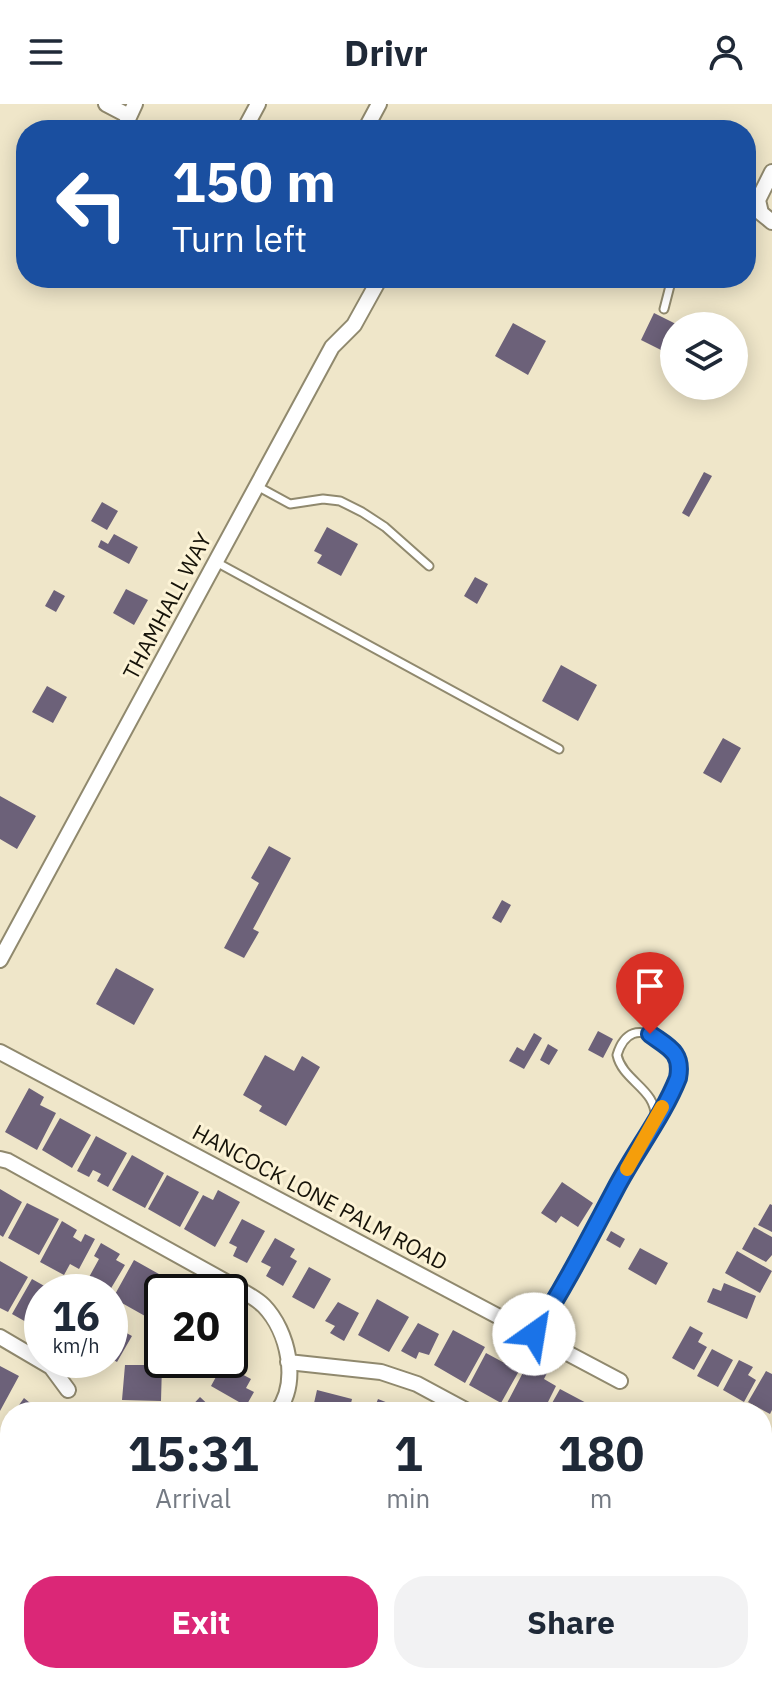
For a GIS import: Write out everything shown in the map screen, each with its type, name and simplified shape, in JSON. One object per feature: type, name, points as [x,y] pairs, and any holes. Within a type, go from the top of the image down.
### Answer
[{"type":"street","points":[[106,104],[129,117]]},
{"type":"street","points":[[772,172],[759,196],[758,205],[761,213],[772,222]]},
{"type":"street","name":"THAMHALL WAY","points":[[0,960],[332,347],[354,325],[374,288]]},
{"type":"street","name":"HANCOCK LONE PALM ROAD","points":[[0,1052],[620,1381]]},
{"type":"street","points":[[0,1159],[224,1280],[263,1306],[282,1333],[289,1382],[283,1402]]},
{"type":"street","points":[[0,1337],[51,1367],[68,1390]]},
{"type":"street","points":[[288,1362],[381,1372],[417,1384],[450,1402]]},
{"type":"lane","points":[[664,309],[669,288]]},
{"type":"lane","points":[[257,486],[290,504],[323,499],[340,501],[385,527],[429,566]]},
{"type":"lane","points":[[216,562],[559,749]]},
{"type":"lane","points":[[534,1334],[565,1283],[615,1189],[655,1120],[678,1078],[678,1059],[672,1050],[650,1034],[640,1031],[623,1041],[617,1055],[622,1069],[647,1092],[655,1107],[655,1120]]},
{"type":"building","points":[[654,313],[660,316],[660,350],[641,340]]},
{"type":"building","points":[[513,323],[546,341],[528,375],[495,356]]},
{"type":"building","points":[[704,472],[712,476],[689,517],[682,513]]},
{"type":"building","points":[[102,502],[118,511],[107,530],[91,521]]},
{"type":"building","points":[[327,527],[358,544],[341,576],[317,563],[322,555],[314,551]]},
{"type":"building","points":[[114,534],[138,547],[129,564],[98,547],[101,540],[108,544]]},
{"type":"building","points":[[475,577],[488,584],[477,604],[464,596]]},
{"type":"building","points":[[126,589],[148,600],[134,625],[113,613]]},
{"type":"building","points":[[54,590],[65,596],[56,612],[45,606]]},
{"type":"building","points":[[561,665],[597,685],[578,721],[542,701]]},
{"type":"building","points":[[47,686],[67,697],[53,723],[32,712]]},
{"type":"building","points":[[723,738],[741,748],[721,783],[703,773]]},
{"type":"building","points":[[0,796],[36,816],[17,849],[0,839]]},
{"type":"building","points":[[269,846],[291,858],[253,929],[259,932],[244,958],[224,948],[259,883],[251,878]]},
{"type":"building","points":[[502,900],[511,905],[501,923],[492,918]]},
{"type":"building","points":[[116,968],[154,989],[134,1025],[96,1004]]},
{"type":"building","points":[[598,1031],[613,1039],[603,1058],[588,1050]]},
{"type":"building","points":[[534,1033],[542,1038],[524,1069],[509,1061],[517,1047],[524,1051]]},
{"type":"building","points":[[548,1044],[558,1050],[549,1065],[540,1060]]},
{"type":"building","points":[[265,1055],[294,1071],[302,1056],[320,1067],[286,1126],[259,1111],[262,1106],[243,1095]]},
{"type":"building","points":[[29,1088],[44,1097],[40,1105],[56,1113],[37,1150],[5,1132]]},
{"type":"building","points":[[60,1118],[91,1135],[72,1168],[42,1150]]},
{"type":"building","points":[[96,1136],[127,1153],[108,1187],[97,1181],[101,1174],[93,1170],[89,1177],[77,1171]]},
{"type":"building","points":[[132,1155],[164,1173],[145,1208],[112,1190]]},
{"type":"building","points":[[167,1175],[199,1192],[180,1227],[148,1209]]},
{"type":"building","points":[[562,1182],[593,1203],[578,1227],[561,1216],[556,1223],[541,1213]]},
{"type":"building","points":[[0,1189],[22,1202],[3,1237],[0,1235]]},
{"type":"building","points":[[218,1190],[240,1202],[215,1247],[184,1229],[203,1195],[213,1200]]},
{"type":"building","points":[[27,1203],[59,1219],[39,1255],[8,1238]]},
{"type":"building","points":[[772,1205],[772,1232],[758,1225]]},
{"type":"building","points":[[242,1219],[265,1231],[247,1263],[233,1256],[237,1247],[229,1243]]},
{"type":"building","points":[[62,1221],[77,1230],[73,1237],[81,1242],[85,1234],[95,1239],[79,1269],[70,1264],[62,1274],[40,1262]]},
{"type":"building","points":[[754,1227],[772,1237],[772,1255],[766,1262],[742,1249]]},
{"type":"building","points":[[611,1231],[625,1239],[620,1248],[606,1240]]},
{"type":"building","points":[[275,1238],[295,1249],[290,1257],[297,1261],[283,1286],[266,1276],[271,1267],[261,1262]]},
{"type":"building","points":[[101,1243],[120,1254],[116,1260],[125,1265],[120,1274],[91,1274],[99,1259],[94,1256]]},
{"type":"building","points":[[640,1248],[668,1263],[656,1285],[628,1269]]},
{"type":"building","points":[[737,1251],[772,1271],[760,1293],[725,1273]]},
{"type":"building","points":[[134,1260],[159,1274],[144,1274],[144,1315],[128,1306],[126,1274]]},
{"type":"building","points":[[0,1261],[24,1275],[24,1284],[8,1312],[0,1308]]},
{"type":"building","points":[[309,1267],[331,1279],[314,1309],[292,1297]]},
{"type":"building","points":[[724,1283],[756,1296],[747,1319],[707,1302],[713,1288],[721,1291]]},
{"type":"building","points":[[24,1293],[24,1321],[12,1314]]},
{"type":"building","points":[[377,1299],[409,1317],[389,1352],[358,1335]]},
{"type":"building","points":[[338,1302],[359,1313],[344,1341],[330,1333],[335,1326],[325,1321]]},
{"type":"building","points":[[418,1323],[439,1334],[429,1355],[419,1352],[416,1359],[401,1351]]},
{"type":"building","points":[[690,1326],[703,1333],[698,1342],[707,1347],[694,1370],[672,1358]]},
{"type":"building","points":[[453,1330],[485,1347],[465,1383],[434,1365]]},
{"type":"building","points":[[712,1349],[733,1360],[718,1387],[697,1376]]},
{"type":"building","points":[[486,1353],[519,1371],[502,1402],[469,1385]]},
{"type":"building","points":[[739,1360],[753,1367],[748,1375],[756,1380],[744,1402],[723,1390]]},
{"type":"building","points":[[529,1361],[548,1371],[544,1379],[556,1386],[548,1402],[508,1402]]},
{"type":"building","points":[[128,1365],[144,1365],[144,1378],[162,1378],[161,1401],[122,1400]]},
{"type":"building","points":[[0,1366],[19,1376],[5,1402],[0,1402]]},
{"type":"building","points":[[766,1371],[772,1374],[772,1402],[748,1402]]},
{"type":"building","points":[[215,1378],[251,1379],[246,1388],[254,1392],[248,1402],[239,1402],[211,1386]]},
{"type":"building","points":[[560,1389],[584,1402],[553,1402]]},
{"type":"building","points":[[317,1390],[352,1399],[351,1402],[314,1402]]},
{"type":"slow traffic","points":[[627,1169],[662,1107]]},
{"type":"route","points":[[534,1334],[678,1078],[678,1059],[672,1050],[650,1034]]}]
